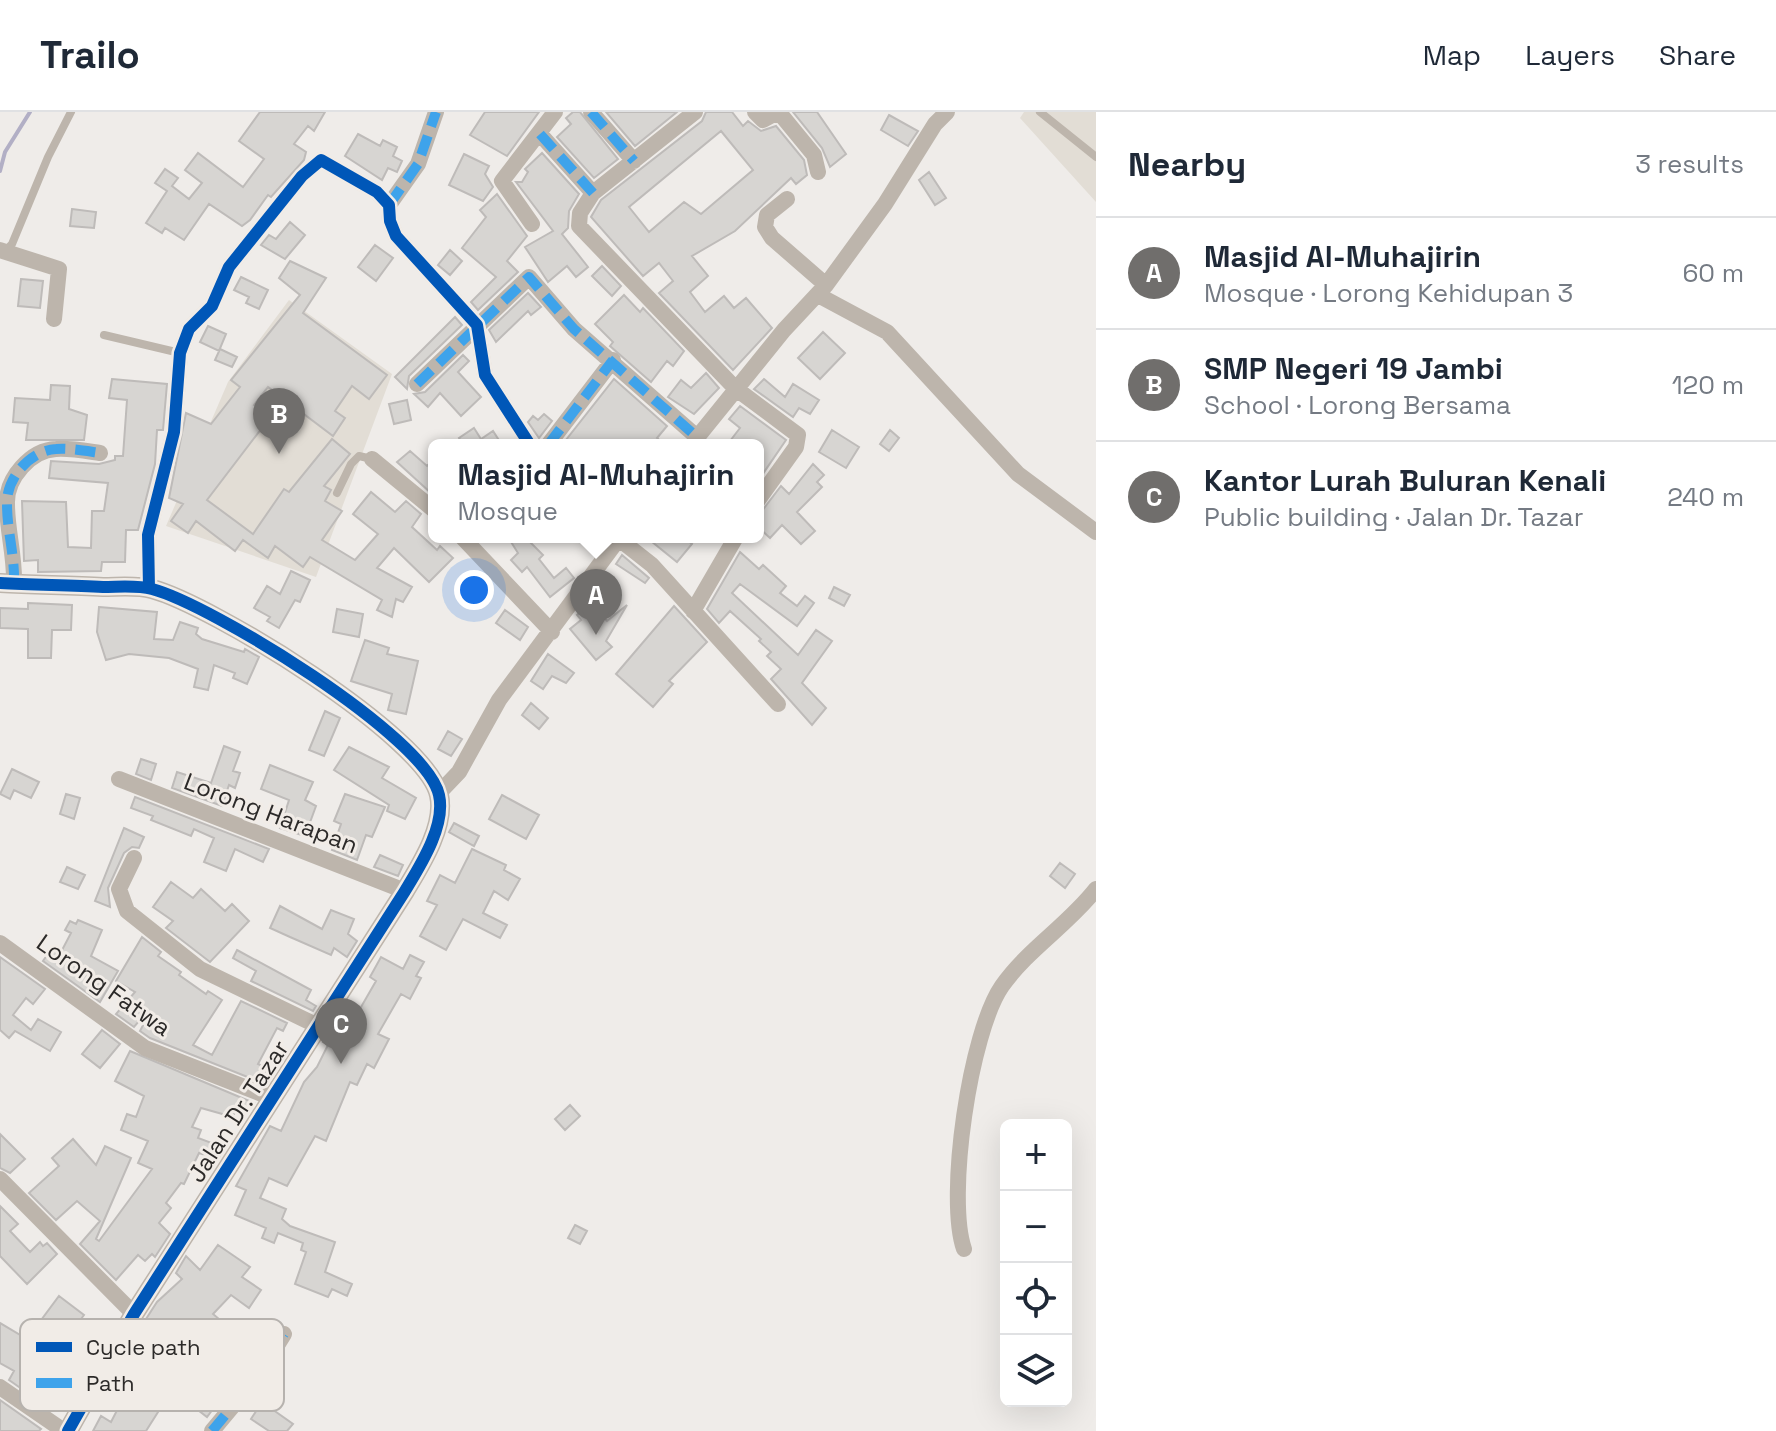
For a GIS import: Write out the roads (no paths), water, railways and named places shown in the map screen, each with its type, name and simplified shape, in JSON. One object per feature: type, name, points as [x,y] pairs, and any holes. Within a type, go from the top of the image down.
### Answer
[{"type":"street","points":[[436,112],[418,164],[389,205],[390,221],[396,236],[477,325],[485,375],[526,439]]},
{"type":"street","points":[[532,224],[502,181],[555,112]]},
{"type":"street","points":[[591,112],[634,161]]},
{"type":"street","points":[[695,112],[676,118],[634,161],[593,193],[580,213],[579,226],[735,388],[799,438],[764,491]]},
{"type":"street","points":[[755,112],[763,120],[774,114],[782,116],[814,155],[818,172]]},
{"type":"street","points":[[696,439],[735,388],[822,290],[885,204],[945,112]]},
{"type":"street","points":[[540,134],[593,193]]},
{"type":"street","points":[[149,588],[148,535],[174,432],[180,353],[189,329],[212,306],[229,267],[302,176],[321,160],[377,192],[389,205]]},
{"type":"street","points":[[787,199],[767,215],[765,227],[772,238],[822,290],[887,332],[1018,474],[1096,532]]},
{"type":"street","points":[[3,250],[59,269],[54,319]]},
{"type":"street","points":[[417,384],[529,277],[574,329],[613,360],[692,439]]},
{"type":"street","points":[[553,439],[613,360]]},
{"type":"street","points":[[100,453],[54,448],[30,458],[21,467],[6,501],[15,556],[7,583],[149,588],[178,597],[331,688],[411,753],[439,793],[454,781],[499,700],[616,543]]},
{"type":"street","points":[[372,459],[428,505]]},
{"type":"street","points":[[468,543],[552,632]]},
{"type":"street","points":[[626,543],[652,565],[778,704]]},
{"type":"street","points":[[693,611],[733,543]]},
{"type":"street","name":"Lorong Harapan","points":[[119,779],[405,891]]},
{"type":"street","name":"Jalan Dr. Tazar","points":[[131,1319],[405,891],[432,836],[439,812],[439,793]]},
{"type":"street","points":[[134,858],[119,889],[127,911],[209,975],[318,1026]]},
{"type":"street","points":[[964,1249],[956,1210],[959,1171],[975,1053],[987,1016],[1001,987],[1016,969],[1070,921],[1096,889]]},
{"type":"street","name":"Lorong Fatwa","points":[[0,943],[145,1048],[272,1098]]},
{"type":"street","points":[[0,1179],[134,1314]]},
{"type":"street","points":[[0,1387],[20,1400]]},
{"type":"street","points":[[36,1411],[66,1431]]},
{"type":"street","name":"Jalan Dr. Tazar","points":[[66,1431],[78,1411]]},
{"type":"street","points":[[212,1431],[229,1411]]},
{"type":"lane","points":[[3,250],[12,244],[48,157],[71,112]]},
{"type":"lane","points":[[1040,112],[1096,157]]},
{"type":"lane","points":[[104,335],[180,353]]},
{"type":"lane","points":[[337,493],[351,464],[359,456],[372,459]]},
{"type":"waterway","points":[[0,171],[5,152],[30,112]]},
{"type":"place","name":"SMP Negeri 19 Jambi","points":[[279,454]]},
{"type":"place","name":"Masjid Al-Muhajirin","points":[[596,635]]},
{"type":"place","name":"Kantor Lurah Buluran Kenali","points":[[341,1064]]}]
